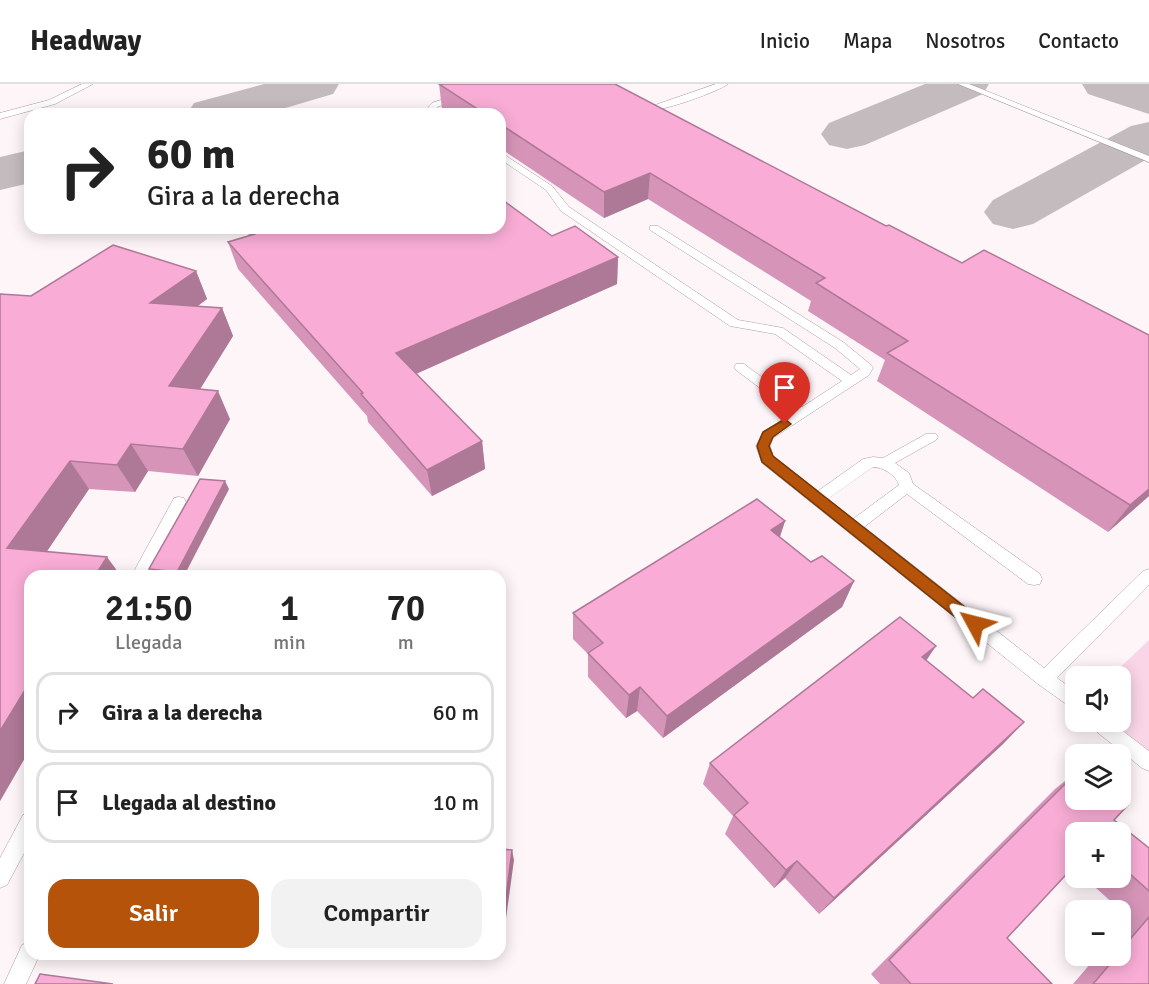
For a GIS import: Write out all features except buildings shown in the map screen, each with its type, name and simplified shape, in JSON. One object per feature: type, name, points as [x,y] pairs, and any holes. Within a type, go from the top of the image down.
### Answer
[{"type":"lane","points":[[30,108],[52,102],[89,84]]},
{"type":"lane","points":[[432,108],[435,105],[498,84]]},
{"type":"lane","points":[[625,104],[634,109],[653,109],[724,84]]},
{"type":"lane","points":[[962,84],[1149,159]]},
{"type":"lane","points":[[0,116],[24,110]]},
{"type":"lane","points":[[506,159],[549,188],[565,209],[734,323],[779,332],[850,381]]},
{"type":"lane","points":[[654,228],[865,363],[867,368],[865,372],[768,435],[763,446],[767,459],[1065,695]]},
{"type":"lane","points":[[740,367],[802,412]]},
{"type":"lane","points":[[885,463],[931,437]]},
{"type":"lane","points":[[818,500],[868,463],[875,460],[885,463],[904,477],[907,488],[1034,579]]},
{"type":"lane","points":[[853,527],[907,488]]},
{"type":"lane","points":[[143,570],[179,502]]},
{"type":"lane","points":[[1044,679],[1149,575]]},
{"type":"lane","points":[[1111,732],[1149,762]]},
{"type":"lane","points":[[0,878],[24,833]]},
{"type":"lane","points":[[15,984],[27,960]]},
{"type":"shaded area","points":[[1149,640],[1149,754],[1122,732],[1131,732],[1131,666],[1122,666]]},
{"type":"taxiway","points":[[233,108],[316,84]]},
{"type":"taxiway","points":[[847,134],[966,84]]},
{"type":"taxiway","points":[[1105,84],[1149,100]]},
{"type":"taxiway","points":[[1013,212],[1149,137]]},
{"type":"taxiway","points":[[0,174],[24,168]]},
{"type":"route","points":[[785,424],[768,435],[763,446],[767,459],[975,624]]}]
